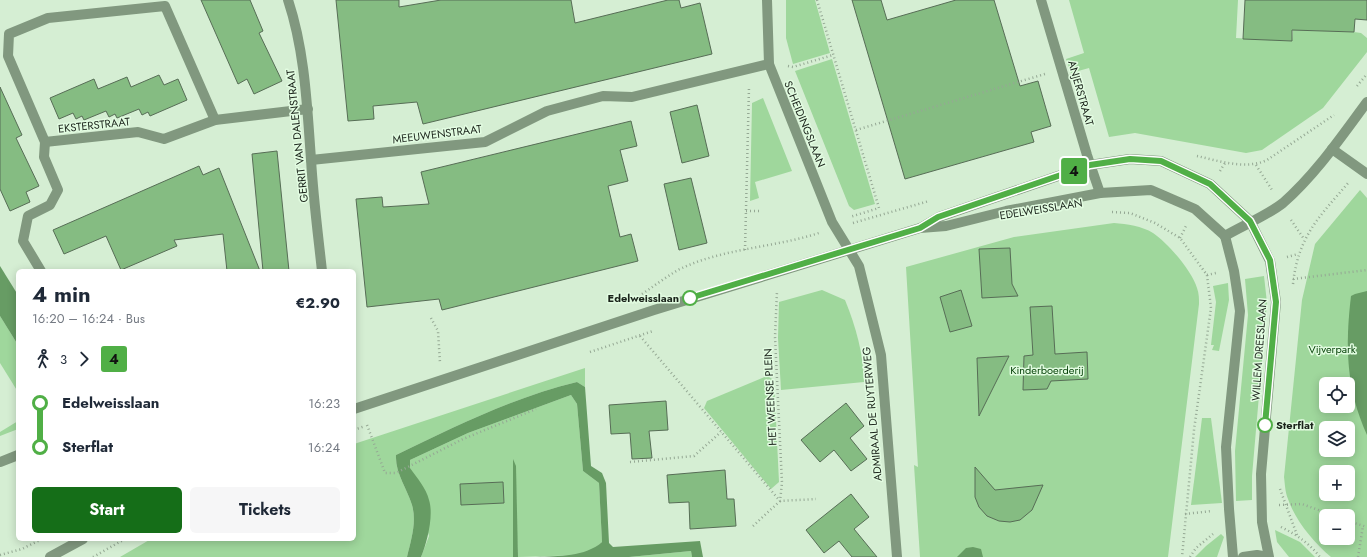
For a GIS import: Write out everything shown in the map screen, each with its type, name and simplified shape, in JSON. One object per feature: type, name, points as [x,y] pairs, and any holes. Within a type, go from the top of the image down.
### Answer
[{"type":"street","name":"GERRIT VAN DALENSTRAAT","points":[[288,0],[296,25],[308,109],[311,160],[322,269]]},
{"type":"street","name":"SCHEIDINGSLAAN","points":[[767,0],[769,64],[832,222],[849,250]]},
{"type":"street","name":"ANJERSTRAAT","points":[[1041,0],[1090,165],[1100,193]]},
{"type":"street","points":[[39,269],[23,241],[28,216],[50,205],[58,190],[44,157],[45,142],[8,56],[9,34],[48,18],[165,6],[215,120]]},
{"type":"street","name":"MEEUWENSTRAAT","points":[[311,160],[485,142],[547,111],[603,96],[632,97],[769,64]]},
{"type":"street","points":[[1225,236],[1281,204],[1304,183],[1332,149],[1367,102]]},
{"type":"street","name":"EKSTERSTRAAT","points":[[45,142],[138,132],[164,139],[215,120],[308,109]]},
{"type":"street","points":[[1332,149],[1364,172]]},
{"type":"street","name":"EDELWEISSLAAN","points":[[920,228],[938,217],[1090,165],[1130,159],[1161,161],[1210,184],[1250,221]]},
{"type":"street","name":"EDELWEISSLAAN","points":[[356,408],[654,310],[920,228],[946,226],[1006,211],[1100,193],[1151,190],[1195,209],[1225,236]]},
{"type":"street","name":"WILLEM DREESLAAN","points":[[1250,221],[1270,260],[1276,302],[1261,474],[1262,522],[1268,557]]},
{"type":"street","name":"WILLEM DREESLAAN","points":[[1225,236],[1234,271],[1240,311],[1226,447],[1233,557]]},
{"type":"street","name":"ADMIRAAL DE RUYTERWEG","points":[[849,250],[859,266],[881,355],[897,557]]},
{"type":"street","points":[[0,462],[16,456]]},
{"type":"street","points":[[50,557],[80,541]]},
{"type":"street","points":[[1243,557],[1257,555],[1268,557]]},
{"type":"path","points":[[817,0],[879,208],[832,222]]},
{"type":"path","points":[[745,250],[749,83],[769,64],[793,67],[833,55]]},
{"type":"path","points":[[856,130],[1062,69]]},
{"type":"path","points":[[1353,91],[1367,74]]},
{"type":"path","points":[[1256,165],[1267,160],[1335,114]]},
{"type":"path","points":[[1364,172],[1322,214],[1304,239],[1298,254],[1293,279],[1367,270]]},
{"type":"path","points":[[746,211],[759,211]]},
{"type":"path","points":[[1108,211],[1130,213],[1155,223],[1180,238],[1207,275],[1211,308],[1194,430],[1182,557]]},
{"type":"path","name":"HET WEENSE PLEIN","points":[[777,291],[775,337],[782,483],[780,501]]},
{"type":"path","points":[[430,318],[438,331],[440,363]]},
{"type":"path","points":[[640,336],[780,501]]},
{"type":"path","points":[[367,425],[385,473],[396,473],[412,463],[463,439],[536,409]]},
{"type":"path","points":[[630,462],[694,456],[721,432]]},
{"type":"path","points":[[753,526],[780,501],[816,499]]},
{"type":"path","points":[[1355,523],[1367,527]]},
{"type":"path","points":[[1358,557],[1363,526]]},
{"type":"path","points":[[0,555],[22,549],[38,541]]},
{"type":"path","points":[[93,557],[121,541]]},
{"type":"green space","points":[[786,0],[815,0],[830,53],[793,64],[786,38]]},
{"type":"green space","points":[[1069,0],[1238,0],[1236,38],[1292,41],[1293,30],[1354,32],[1361,33],[1367,38],[1367,52],[1323,108],[1262,150],[1246,153],[1135,133],[1109,137],[1089,68],[1071,73],[1066,59],[1084,53]]},
{"type":"green space","points":[[832,59],[875,204],[854,210],[849,206],[795,71]]},
{"type":"green space","points":[[763,98],[792,171],[755,182],[759,198],[750,201],[752,103]]},
{"type":"green space","name":"Vijverpark","points":[[1360,190],[1367,198],[1367,557],[1331,557],[1318,545],[1300,523],[1287,496],[1284,477],[1302,300],[1315,244]]},
{"type":"green space","name":"Kinderboerderij","points":[[1114,223],[1139,227],[1153,233],[1159,238],[1172,250],[1185,266],[1194,281],[1199,294],[1168,557],[920,557],[914,465],[918,467],[906,267],[1014,237]]},
{"type":"green space","points":[[1264,276],[1267,303],[1252,476],[1252,500],[1236,501],[1235,451],[1248,315],[1245,279]]},
{"type":"green space","points":[[1228,283],[1229,300],[1219,351],[1212,350],[1214,345],[1211,345],[1216,302],[1213,286]]},
{"type":"green space","points":[[822,290],[845,300],[858,340],[864,382],[781,390],[778,338],[779,302]]},
{"type":"green space","points":[[0,316],[16,342],[16,389],[0,363]]},
{"type":"green space","points":[[585,368],[585,387],[577,382],[507,404],[396,455],[397,468],[410,499],[414,518],[413,531],[407,557],[120,557],[148,541],[356,541],[356,443]]},
{"type":"green space","points":[[767,376],[774,380],[779,482],[771,489],[704,408],[707,401]]},
{"type":"green space","points":[[571,395],[577,404],[583,471],[599,483],[602,542],[584,555],[518,557],[513,459],[513,557],[421,557],[429,536],[410,468],[410,460],[468,433]]},
{"type":"green space","points":[[1202,418],[1211,418],[1222,503],[1191,505]]},
{"type":"green space","points":[[16,422],[16,430],[0,436],[0,432]]},
{"type":"green space","points":[[1275,530],[1300,542],[1315,557],[1289,557],[1277,542]]},
{"type":"green space","points":[[1221,534],[1224,537],[1217,557],[1195,557],[1206,546]]},
{"type":"green space","points":[[691,551],[692,557],[629,557]]},
{"type":"shaded area","points":[[0,266],[16,292],[16,342],[0,316]]},
{"type":"shaded area","points":[[1367,291],[1367,435],[1355,401],[1355,377],[1350,377],[1349,367],[1349,314],[1351,296]]},
{"type":"shaded area","points":[[577,382],[585,387],[591,466],[602,473],[606,483],[609,543],[613,547],[700,541],[703,557],[692,557],[691,551],[629,557],[536,557],[563,556],[580,553],[588,551],[602,542],[599,483],[583,471],[577,404],[571,395],[468,433],[410,460],[410,468],[428,496],[431,513],[427,537],[421,557],[407,557],[413,531],[414,518],[410,499],[397,468],[396,455],[507,404]]},
{"type":"shaded area","points":[[513,459],[516,466],[518,557],[513,557]]},
{"type":"shaded area","points":[[973,547],[981,549],[983,557],[957,557],[966,548]]},
{"type":"building","points":[[201,0],[250,0],[263,31],[259,33],[282,81],[254,94],[247,79],[238,84]]},
{"type":"building","points":[[336,0],[399,0],[399,7],[441,0],[571,0],[575,23],[668,0],[679,0],[681,8],[700,3],[712,54],[423,124],[417,102],[373,106],[374,119],[348,121]]},
{"type":"building","points":[[852,0],[881,0],[887,20],[956,0],[994,0],[1020,86],[1038,81],[1051,126],[1031,132],[1034,142],[905,179]]},
{"type":"building","points":[[1245,0],[1367,0],[1367,20],[1355,19],[1354,32],[1292,30],[1292,41],[1243,39]]},
{"type":"building","points":[[159,75],[164,85],[178,79],[187,100],[150,116],[148,112],[142,115],[139,109],[117,118],[115,114],[109,117],[106,111],[84,120],[82,116],[76,119],[73,113],[59,119],[50,98],[94,79],[98,89],[127,77],[131,87]]},
{"type":"building","points":[[0,87],[22,135],[16,138],[39,186],[26,192],[30,202],[10,211],[0,189]]},
{"type":"building","points":[[697,105],[709,156],[682,163],[670,112]]},
{"type":"building","points":[[631,121],[637,146],[620,150],[628,181],[608,186],[620,237],[631,234],[638,261],[442,310],[439,299],[367,307],[356,199],[382,197],[383,207],[429,204],[421,172]]},
{"type":"building","points":[[277,151],[289,269],[263,269],[252,154]]},
{"type":"building","points":[[199,166],[203,175],[219,168],[259,269],[227,269],[223,234],[174,240],[177,246],[121,269],[106,236],[64,254],[53,230]]},
{"type":"building","points":[[691,178],[707,243],[679,250],[664,184]]},
{"type":"building","points":[[1010,248],[1012,284],[1018,296],[982,298],[979,249]]},
{"type":"building","points":[[961,290],[972,326],[950,332],[940,297]]},
{"type":"building","points":[[1052,306],[1055,354],[1087,352],[1088,379],[1051,381],[1047,389],[1023,390],[1024,356],[1033,355],[1030,307]]},
{"type":"building","points":[[1009,356],[979,416],[977,358]]},
{"type":"building","points":[[666,401],[668,430],[649,431],[652,458],[632,459],[630,433],[611,434],[609,405]]},
{"type":"building","points":[[846,403],[864,426],[850,438],[867,459],[851,471],[834,450],[820,462],[801,440]]},
{"type":"building","points":[[975,467],[995,490],[1043,485],[1032,510],[1020,520],[1010,522],[999,521],[987,516],[979,507],[975,497]]},
{"type":"building","points":[[725,470],[727,499],[734,499],[736,526],[690,529],[689,502],[669,503],[667,475]]},
{"type":"building","points":[[503,482],[504,503],[461,505],[460,484]]},
{"type":"building","points":[[851,494],[869,517],[854,529],[877,557],[852,557],[839,541],[824,553],[806,530]]},
{"type":"bus line","name":"4","points":[[690,298],[920,228],[938,217],[1090,165],[1130,159],[1161,161],[1210,184],[1250,221],[1270,260],[1276,302],[1265,425]]},
{"type":"place","name":"Edelweisslaan","points":[[690,298]]},
{"type":"place","name":"Sterflat","points":[[1265,425]]}]
